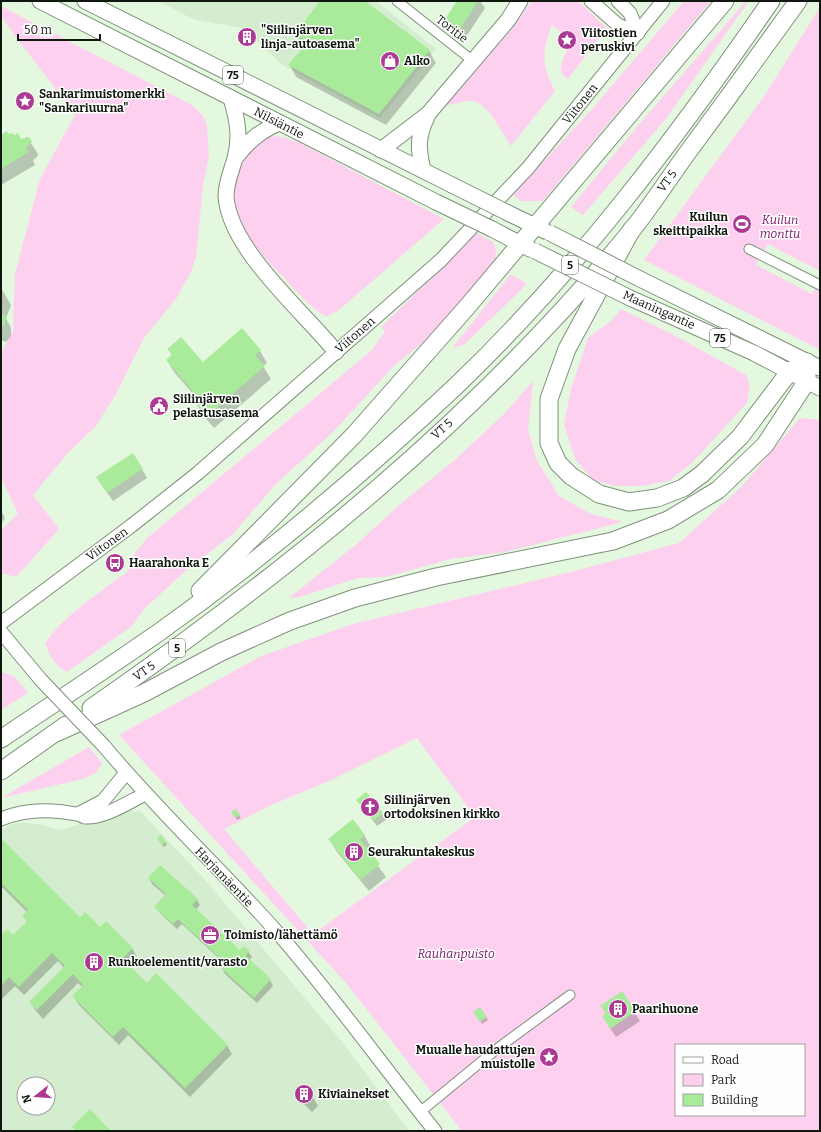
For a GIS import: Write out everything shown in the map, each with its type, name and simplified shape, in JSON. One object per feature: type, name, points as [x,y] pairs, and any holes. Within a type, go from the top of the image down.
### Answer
[{"type":"highway","points":[[159,632],[354,435],[467,307],[519,243],[725,1]]},
{"type":"highway","name":"VT 5","points":[[1,739],[159,632],[249,565],[333,497],[458,384],[537,302],[614,215],[705,97],[771,1]]},
{"type":"highway","name":"VT 5","points":[[1,771],[184,644],[347,516],[471,403],[554,319],[632,229],[798,1]]},
{"type":"highway","points":[[58,732],[144,693],[235,646],[290,621],[355,598],[436,577],[613,542],[668,520],[718,490],[765,445],[813,385],[813,365],[790,371],[740,437],[702,474],[682,488],[657,498],[629,502],[599,494],[571,476],[558,463],[549,443],[549,398],[567,349],[632,229]]},
{"type":"main road","name":"Nilsiäntie","points":[[40,1],[519,243]]},
{"type":"main road","name":"Nilsiäntie","points":[[86,1],[380,150],[534,226]]},
{"type":"main road","points":[[380,150],[428,114],[508,20],[520,1]]},
{"type":"main road","points":[[591,1],[618,25],[638,33]]},
{"type":"main road","points":[[618,1],[630,13],[638,33]]},
{"type":"main road","name":"Viitonen","points":[[1,622],[131,526],[198,473],[441,260],[528,168],[663,1]]},
{"type":"main road","points":[[231,98],[238,128],[235,158],[228,181],[226,195],[230,216],[235,230],[264,272],[336,352]]},
{"type":"main road","points":[[423,170],[419,142],[420,132],[428,114]]},
{"type":"main road","points":[[235,158],[250,139],[267,128],[279,123]]},
{"type":"main road","name":"Maaningantie","points":[[534,226],[813,365]]},
{"type":"main road","name":"Maaningantie","points":[[519,243],[630,298],[754,353],[790,371],[813,385]]},
{"type":"main road","name":"Harjamäentie","points":[[1,632],[41,680],[104,746],[145,794],[277,932],[339,1007],[435,1131]]},
{"type":"main road","points":[[78,814],[103,801],[126,773]]},
{"type":"main road","points":[[1,819],[24,811],[48,811],[78,814],[84,817],[100,814],[145,794]]},
{"type":"street","name":"Toritie","points":[[397,1],[473,61]]},
{"type":"street","points":[[749,248],[820,286]]},
{"type":"street","points":[[420,1112],[498,1048],[570,995]]},
{"type":"shaded area","points":[[158,1],[376,1],[436,49],[380,118],[282,65],[245,29],[193,19]]},
{"type":"shaded area","points":[[126,810],[141,812],[206,881],[342,1042],[409,1131],[1,1131],[1,830],[14,823],[40,824],[60,830]]},
{"type":"green space","points":[[532,1],[578,1],[607,28],[568,79],[563,75],[561,66],[562,61],[573,41],[552,25],[546,43],[544,58],[550,82],[555,91],[511,146],[491,115],[481,105],[476,102],[469,101],[445,106],[504,38]]},
{"type":"green space","points":[[684,1],[711,1],[543,201],[521,201],[513,195],[593,108]]},
{"type":"green space","points":[[746,1],[749,1],[665,120],[583,215],[571,207],[641,122]]},
{"type":"green space","points":[[1,6],[192,105],[203,116],[207,125],[209,156],[203,186],[196,257],[191,272],[176,299],[144,338],[116,394],[96,426],[66,455],[33,495],[59,529],[16,577],[1,573],[1,530],[18,514],[1,477],[1,353],[13,331],[15,274],[40,179],[75,115],[1,17]]},
{"type":"green space","name":"Kuilun monttu","points":[[820,7],[820,271],[768,244],[756,265],[812,294],[820,279],[820,350],[644,260],[765,95]]},
{"type":"green space","points":[[275,136],[300,143],[444,219],[339,310],[326,317],[303,298],[260,252],[243,228],[238,214],[235,200],[236,184],[240,167],[253,147],[263,140]]},
{"type":"green space","points":[[477,233],[493,242],[496,250],[495,260],[442,324],[425,341],[395,365],[332,433],[277,483],[232,535],[190,567],[144,609],[132,626],[67,672],[59,667],[51,657],[45,644],[61,624],[83,605],[127,572],[129,561],[146,539],[372,350],[385,331],[381,327]]},
{"type":"green space","points":[[511,274],[527,284],[464,345],[452,348]]},
{"type":"green space","points":[[621,309],[672,334],[746,375],[750,386],[747,403],[692,463],[669,481],[642,486],[615,486],[593,480],[575,459],[564,424],[571,389],[588,338],[611,321]]},
{"type":"green space","points":[[533,381],[528,429],[537,461],[559,496],[591,514],[623,522],[505,552],[451,559],[386,577],[358,578],[300,597],[289,598],[358,543],[398,506],[457,458],[504,414]]},
{"type":"green space","name":"Rauhanpuisto","points":[[800,418],[820,420],[820,1131],[462,1131],[346,983],[119,735],[261,656],[353,624],[571,572],[679,543],[742,486]],"holes":[[[417,738],[475,817],[313,934],[224,829],[276,803],[329,781]]]},
{"type":"green space","points":[[1,672],[14,676],[28,693],[1,710]]},
{"type":"green space","points":[[89,747],[102,763],[96,773],[83,779],[1,798]]},
{"type":"building","points":[[320,1],[365,1],[430,50],[379,114],[288,65],[307,43],[295,34]]},
{"type":"building","points":[[457,1],[478,1],[460,29],[445,19]]},
{"type":"building","name":"\"Siilinjärven linja-autoasema\"","points":[[245,32],[252,37],[249,42],[242,38]]},
{"type":"building","points":[[7,131],[8,134],[12,133],[14,135],[18,133],[21,139],[29,137],[32,142],[26,148],[29,152],[1,169],[1,135]]},
{"type":"building","points":[[1,313],[5,315],[5,324],[1,329]]},
{"type":"building","points":[[242,328],[261,350],[255,355],[265,366],[207,416],[195,403],[199,399],[166,360],[172,354],[167,349],[181,337],[203,362]]},
{"type":"building","points":[[133,453],[143,469],[107,493],[96,477]]},
{"type":"building","name":"Siilinjärven ortodoksinen kirkko","points":[[366,792],[383,813],[373,821],[356,800]]},
{"type":"building","points":[[236,809],[240,815],[235,818],[231,812]]},
{"type":"building","name":"Seurakuntakeskus","points":[[353,819],[365,835],[360,839],[380,864],[361,880],[328,839]]},
{"type":"building","points":[[161,835],[166,842],[162,845],[157,838]]},
{"type":"building","name":"Runkoelementit/varasto","points":[[2,839],[80,917],[85,912],[100,927],[106,921],[133,948],[122,959],[147,983],[156,973],[228,1045],[185,1088],[123,1027],[113,1037],[72,996],[83,985],[73,974],[37,1010],[29,1002],[65,966],[52,953],[19,987],[9,977],[1,986],[1,935],[7,929],[13,935],[27,921],[22,916],[28,910],[1,883]]},
{"type":"building","name":"Toimisto/lähettämö","points":[[160,865],[198,899],[192,905],[240,950],[244,946],[249,950],[246,956],[271,979],[254,998],[221,968],[225,963],[178,919],[173,924],[154,907],[166,894],[148,878]]},
{"type":"building","name":"Paarihuone","points":[[622,991],[636,1011],[610,1029],[602,1016],[606,1013],[600,1006]]},
{"type":"building","points":[[480,1007],[487,1017],[480,1022],[473,1012]]},
{"type":"building","name":"Kiviainekset","points":[[302,1084],[314,1097],[306,1104],[294,1091]]},
{"type":"building","points":[[90,1109],[111,1131],[77,1131],[72,1127]]},
{"type":"place","name":"\"Siilinjärven linja-autoasema\"","points":[[247,37]]},
{"type":"place","name":"Viitostien peruskivi","points":[[567,40]]},
{"type":"place","name":"Alko","points":[[390,61]]},
{"type":"place","name":"Sankarimuistomerkki \"Sankariuurna\"","points":[[25,101]]},
{"type":"place","name":"Kuilun skeittipaikka","points":[[742,224]]},
{"type":"place","name":"Siilinjärven pelastusasema","points":[[159,406]]},
{"type":"place","name":"Haarahonka E","points":[[115,563]]},
{"type":"place","name":"Siilinjärven ortodoksinen kirkko","points":[[370,807]]},
{"type":"place","name":"Seurakuntakeskus","points":[[354,852]]},
{"type":"place","name":"Toimisto/lähettämö","points":[[210,935]]},
{"type":"place","name":"Runkoelementit/varasto","points":[[94,962]]},
{"type":"place","name":"Paarihuone","points":[[618,1009]]},
{"type":"place","name":"Muualle haudattujen muistolle","points":[[549,1057]]},
{"type":"place","name":"Kiviainekset","points":[[304,1094]]}]
